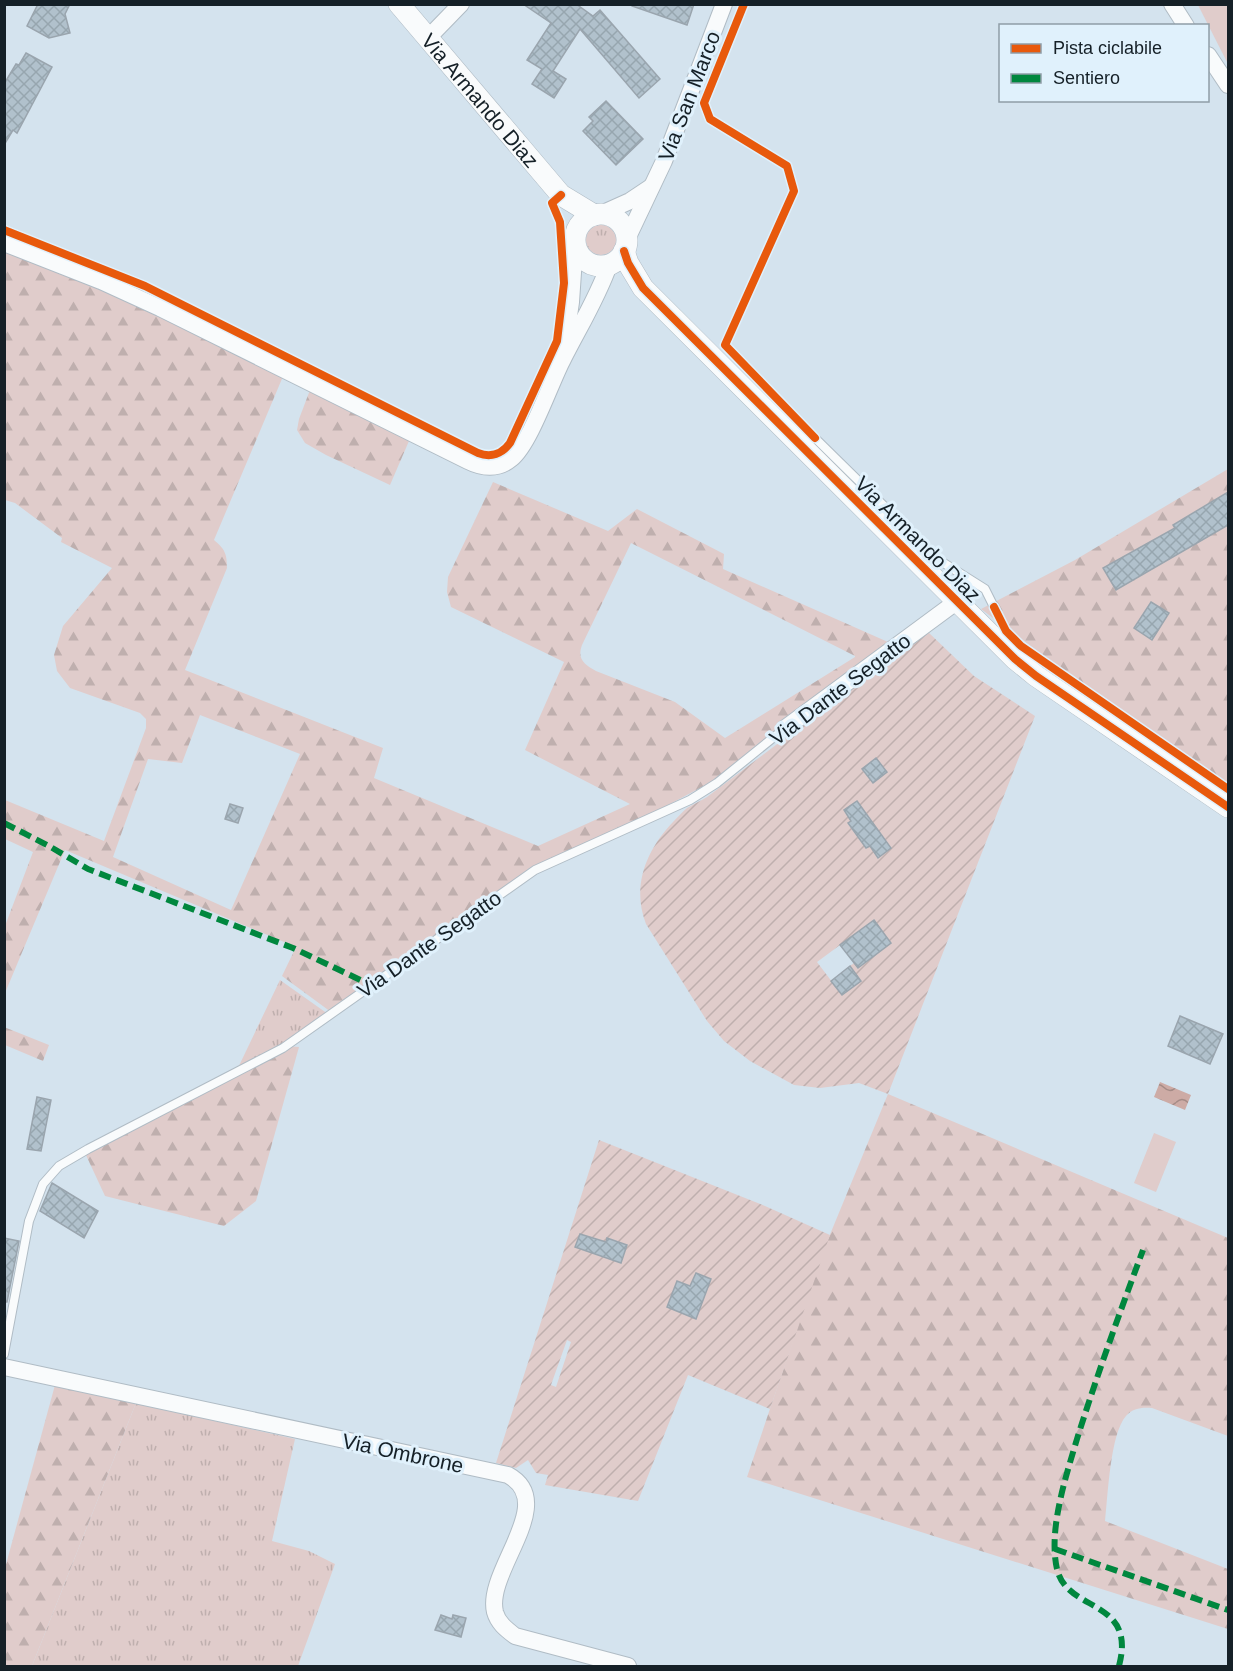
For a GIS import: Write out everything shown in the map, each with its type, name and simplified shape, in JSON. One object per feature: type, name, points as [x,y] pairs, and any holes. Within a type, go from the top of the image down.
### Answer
[{"type":"street","name":"Via Armando Diaz","points":[[399,4],[561,195],[598,215],[616,219],[625,232],[628,263],[643,288]]},
{"type":"street","points":[[428,38],[461,4]]},
{"type":"street","name":"Via San Marco","points":[[626,245],[664,161],[724,4]]},
{"type":"street","points":[[1172,4],[1185,24]]},
{"type":"street","points":[[1209,56],[1228,85]]},
{"type":"street","name":"Via San Marco","points":[[598,215],[630,201],[652,186]]},
{"type":"street","name":"Via Armando Diaz","points":[[561,195],[577,250],[585,260],[598,266],[609,265],[643,288],[1004,649],[1036,676],[1228,807]]},
{"type":"street","points":[[562,360],[571,302],[575,239],[582,222],[598,215]]},
{"type":"street","points":[[4,243],[101,281],[160,308],[480,466],[490,467],[506,463],[520,450],[562,360],[580,330],[609,265],[616,261],[626,245]]},
{"type":"street","name":"Via Dante Segatto","points":[[784,729],[956,602]]},
{"type":"street","name":"Via Ombrone","points":[[4,1367],[508,1475],[524,1489],[527,1499],[524,1516],[496,1591],[495,1611],[502,1626],[515,1636],[628,1666]]},
{"type":"lane","points":[[793,439],[815,438],[939,560],[985,589],[994,607]]},
{"type":"lane","name":"Via Dante Segatto","points":[[4,1354],[29,1221],[43,1184],[59,1166],[283,1048],[535,870],[690,800],[717,783],[784,729]]},
{"type":"green space","points":[[1198,5],[1228,5],[1228,64],[1209,24]]},
{"type":"green space","points":[[601,225],[607,226],[615,234],[615,246],[607,254],[601,255],[595,254],[587,246],[586,240],[587,234],[595,226]]},
{"type":"green space","points":[[5,246],[284,374],[214,540],[225,552],[227,568],[185,670],[383,748],[374,778],[538,846],[630,804],[525,750],[564,662],[451,607],[447,592],[448,577],[493,482],[608,531],[637,509],[724,554],[723,569],[888,642],[715,780],[655,812],[530,868],[331,1012],[282,976],[296,947],[65,850],[5,993],[5,926],[33,852],[5,839],[5,800],[104,841],[146,728],[146,719],[140,713],[70,688],[57,671],[54,655],[63,626],[112,568],[61,542],[62,538],[15,503],[5,500]],"holes":[[[631,543],[855,656],[855,657],[725,738],[675,702],[596,671],[581,658],[582,645]],[[200,715],[300,754],[231,910],[113,857],[148,759],[182,763]]]},
{"type":"green space","points":[[310,390],[409,441],[390,485],[305,443],[297,430]]},
{"type":"green space","points":[[1228,469],[1228,784],[1067,673],[981,609],[1075,560]]},
{"type":"green space","points":[[927,631],[974,676],[1035,716],[888,1094],[859,1083],[820,1088],[794,1085],[750,1061],[724,1041],[707,1021],[646,924],[640,896],[641,882],[649,856],[664,833],[682,813],[707,797]],"holes":[[[876,758],[887,772],[873,783],[862,769]],[[857,801],[891,848],[879,857],[870,846],[866,848],[848,824],[851,821],[844,810]],[[874,920],[891,943],[858,968],[854,963],[850,966],[861,981],[842,995],[817,962]]]},
{"type":"green space","points":[[280,980],[328,1014],[283,1048],[236,1072]]},
{"type":"green space","points":[[4,1027],[49,1045],[43,1061],[5,1045]]},
{"type":"green space","points":[[287,1046],[299,1047],[256,1201],[224,1226],[105,1196],[85,1153]]},
{"type":"green space","points":[[888,1094],[1228,1238],[1228,1436],[1152,1408],[1132,1411],[1126,1416],[1116,1436],[1105,1521],[1228,1569],[1228,1629],[747,1477],[824,1249]]},
{"type":"green space","points":[[1154,1133],[1176,1142],[1156,1192],[1134,1183]]},
{"type":"green space","points":[[599,1140],[765,1206],[830,1235],[770,1409],[688,1375],[638,1501],[545,1485],[548,1475],[536,1473],[528,1460],[516,1468],[496,1463]],"holes":[[[580,1234],[606,1242],[608,1238],[627,1245],[621,1263],[576,1247]],[[696,1273],[711,1279],[695,1318],[667,1307],[677,1281],[690,1286]],[[567,1340],[571,1342],[556,1387],[551,1385]]]},
{"type":"green space","points":[[55,1385],[136,1403],[32,1666],[5,1666],[5,1568]]},
{"type":"green space","points":[[136,1403],[295,1439],[272,1541],[309,1551],[335,1564],[298,1666],[32,1666]]},
{"type":"water","points":[[1160,1082],[1191,1095],[1185,1110],[1154,1097]]},
{"type":"building","points":[[38,4],[70,4],[65,14],[70,33],[49,38],[27,26]]},
{"type":"building","points":[[523,4],[576,4],[593,16],[600,10],[660,79],[639,98],[580,29],[553,71],[566,79],[554,98],[532,84],[542,69],[527,60],[551,23]]},
{"type":"building","points":[[632,4],[694,4],[687,25],[632,6]]},
{"type":"building","points":[[26,53],[52,67],[17,133],[13,130],[4,145],[4,84]]},
{"type":"building","points":[[606,101],[643,139],[616,165],[583,131],[593,121],[589,117]]},
{"type":"building","points":[[1228,492],[1228,525],[1116,590],[1103,568],[1175,528],[1173,525]]},
{"type":"building","points":[[1151,602],[1169,613],[1152,640],[1134,628]]},
{"type":"building","points":[[876,758],[887,772],[873,783],[862,769]]},
{"type":"building","points":[[857,801],[891,848],[878,858],[870,846],[866,848],[848,823],[851,821],[844,810]]},
{"type":"building","points":[[230,804],[243,808],[238,823],[225,819]]},
{"type":"building","points":[[874,920],[891,943],[858,968],[840,945]]},
{"type":"building","points":[[850,966],[861,981],[842,995],[831,981]]},
{"type":"building","points":[[1180,1016],[1223,1034],[1210,1064],[1168,1046]]},
{"type":"building","points":[[37,1097],[51,1100],[41,1151],[27,1149]]},
{"type":"building","points":[[52,1183],[98,1211],[84,1238],[40,1211]]},
{"type":"building","points":[[580,1234],[606,1242],[607,1238],[627,1245],[621,1263],[575,1247]]},
{"type":"building","points":[[4,1238],[19,1241],[7,1302],[4,1302]]},
{"type":"building","points":[[696,1273],[711,1279],[696,1319],[667,1307],[677,1281],[690,1286]]},
{"type":"building","points":[[441,1615],[452,1619],[453,1615],[466,1618],[461,1637],[435,1630]]},
{"type":"marked path","points":[[4,823],[88,869],[293,948],[371,985]]},
{"type":"marked path","points":[[1119,1666],[1122,1644],[1118,1628],[1110,1617],[1073,1593],[1063,1583],[1057,1569],[1055,1537],[1056,1520],[1077,1439],[1143,1250]]},
{"type":"marked path","points":[[1055,1549],[1228,1610]]},
{"type":"cycle path","points":[[744,4],[704,103],[710,119],[787,166],[794,191],[725,345],[815,438]]},
{"type":"cycle path","points":[[4,230],[145,286],[478,453],[492,455],[500,452],[510,443],[557,341],[564,283],[560,222],[552,203],[561,195]]},
{"type":"cycle path","points":[[624,251],[628,263],[643,288],[1015,659],[1036,676],[1228,807]]},
{"type":"cycle path","points":[[994,607],[1006,631],[1021,646],[1228,789]]}]
